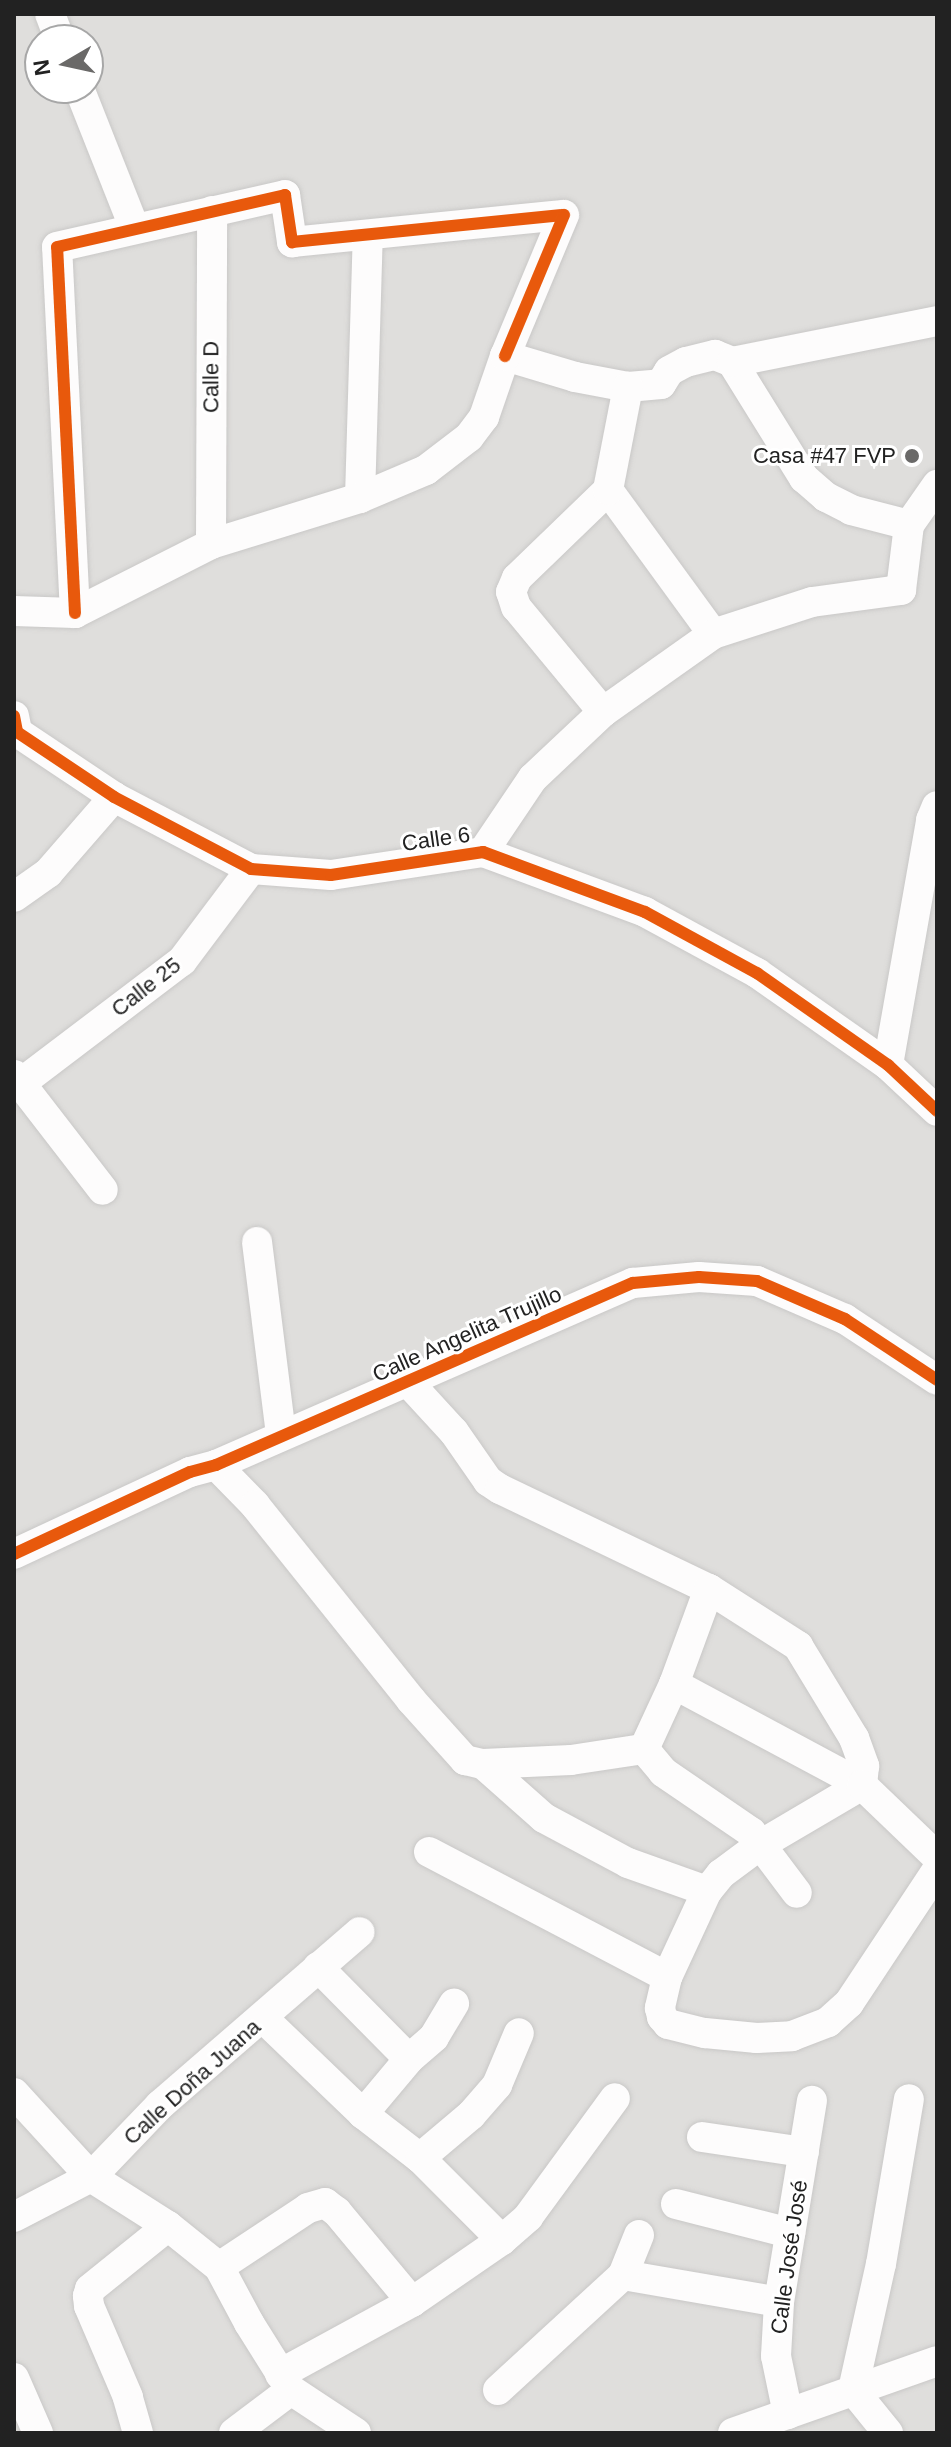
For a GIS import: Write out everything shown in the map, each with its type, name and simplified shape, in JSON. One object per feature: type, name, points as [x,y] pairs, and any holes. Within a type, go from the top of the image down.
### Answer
[{"type":"street","points":[[85,104],[134,227]]},
{"type":"street","points":[[14,611],[75,613],[211,544],[360,498],[426,470],[469,437],[494,396],[505,356],[564,215],[292,242],[285,195],[57,247],[75,613]]},
{"type":"street","name":"Calle D","points":[[211,544],[212,211]]},
{"type":"street","points":[[360,498],[368,235]]},
{"type":"street","points":[[505,356],[575,377],[628,387],[661,384],[669,371],[715,355],[732,362],[937,321]]},
{"type":"street","points":[[732,362],[804,478],[826,497],[851,510],[909,525]]},
{"type":"street","points":[[603,712],[516,607],[511,592],[517,578],[608,490],[628,387]]},
{"type":"street","points":[[483,852],[533,778],[603,712],[713,634],[812,602],[901,590],[909,525],[937,485]]},
{"type":"street","points":[[608,490],[713,634]]},
{"type":"street","name":"Calle 6","points":[[15,728],[114,797],[251,869],[331,875],[483,852],[645,912],[757,973],[888,1065],[937,1111]]},
{"type":"street","points":[[14,897],[48,873],[114,797]]},
{"type":"street","points":[[888,1065],[935,815]]},
{"type":"street","name":"Calle 25","points":[[17,1079],[182,961],[251,869]]},
{"type":"street","points":[[17,1079],[103,1190]]},
{"type":"street","points":[[257,1242],[281,1435]]},
{"type":"street","name":"Calle Angelita Trujillo","points":[[14,1554],[190,1472],[216,1465],[633,1283],[699,1277],[757,1281],[845,1319],[937,1380]]},
{"type":"street","points":[[408,1382],[454,1432],[488,1481],[709,1589],[798,1646],[854,1738],[864,1766],[862,1785]]},
{"type":"street","points":[[216,1465],[255,1505],[411,1700],[465,1760],[483,1764],[571,1760],[644,1749]]},
{"type":"street","points":[[644,1749],[674,1684],[709,1589]]},
{"type":"street","points":[[674,1684],[862,1785],[937,1857]]},
{"type":"street","points":[[644,1749],[663,1772],[751,1832],[797,1893]]},
{"type":"street","points":[[483,1764],[544,1818],[628,1863],[707,1891]]},
{"type":"street","points":[[862,1785],[760,1845],[721,1874],[707,1891],[667,1977],[660,2008],[668,2024],[705,2033],[757,2038],[792,2036],[828,2022],[849,2003],[937,1870]]},
{"type":"street","points":[[429,1852],[667,1977]]},
{"type":"street","name":"Calle Doña Juana","points":[[14,2217],[91,2177],[160,2105],[360,1932]]},
{"type":"street","points":[[318,1967],[409,2059]]},
{"type":"street","points":[[363,2114],[409,2059],[434,2037],[454,2004]]},
{"type":"street","points":[[263,2018],[363,2114],[420,2158],[502,2240]]},
{"type":"street","points":[[420,2158],[471,2115],[497,2085],[519,2033]]},
{"type":"street","points":[[14,2093],[91,2177],[168,2226],[219,2267],[285,2382],[356,2433]]},
{"type":"street","points":[[234,2433],[285,2382],[412,2302],[502,2240],[528,2217],[615,2098]]},
{"type":"street","points":[[853,2390],[881,2264],[909,2099]]},
{"type":"street","name":"Calle José José","points":[[788,2414],[776,2356],[779,2302],[812,2101]]},
{"type":"street","points":[[702,2137],[804,2152]]},
{"type":"street","points":[[219,2267],[308,2208],[325,2203],[337,2212],[412,2302]]},
{"type":"street","points":[[676,2204],[790,2233]]},
{"type":"street","points":[[138,2433],[128,2397],[89,2306],[88,2296],[90,2289],[168,2226]]},
{"type":"street","points":[[498,2390],[623,2275],[639,2235]]},
{"type":"street","points":[[623,2275],[779,2302]]},
{"type":"street","points":[[733,2433],[937,2361]]},
{"type":"street","points":[[14,2378],[38,2433]]},
{"type":"street","points":[[853,2390],[888,2433]]},
{"type":"shaded area","points":[[14,14],[937,14],[937,2433],[14,2433]]},
{"type":"cycle path","points":[[75,613],[57,247],[285,195],[292,242],[564,215],[505,356]]},
{"type":"cycle path","points":[[14,716],[17,732],[114,797],[251,869],[331,875],[483,852],[645,912],[757,973],[888,1065],[937,1111]]},
{"type":"cycle path","points":[[14,1554],[190,1472],[216,1465],[633,1283],[699,1277],[757,1281],[845,1319],[937,1380]]},
{"type":"place","name":"Casa #47 FVP","points":[[912,456]]}]
